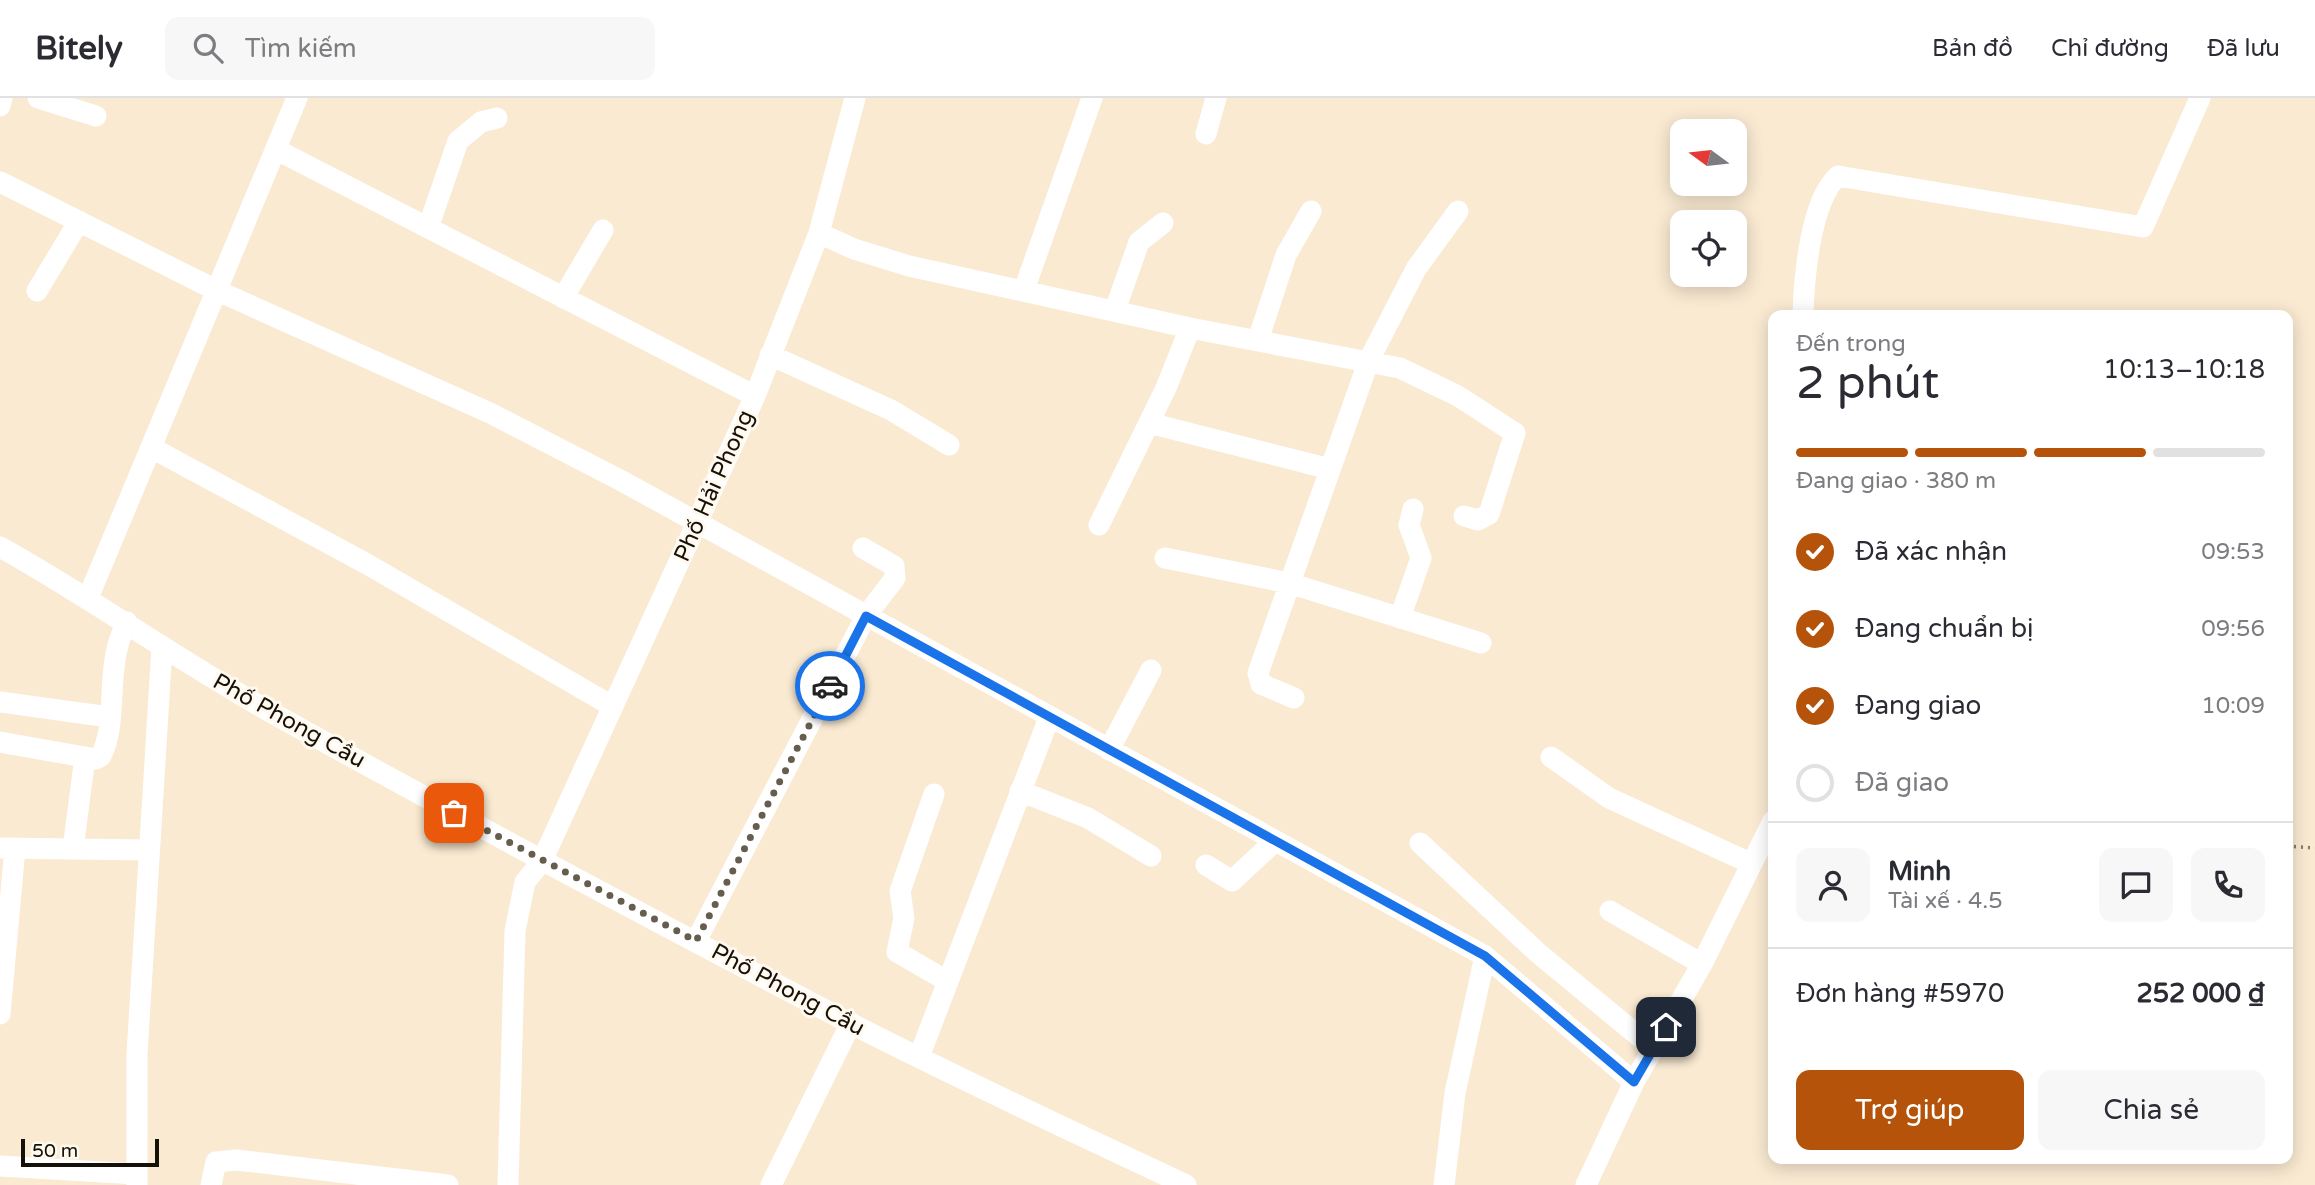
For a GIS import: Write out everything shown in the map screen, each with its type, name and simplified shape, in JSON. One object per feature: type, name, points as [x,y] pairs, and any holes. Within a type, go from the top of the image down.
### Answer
[{"type":"street","points":[[0,106],[2,98]]},
{"type":"street","points":[[38,98],[96,116]]},
{"type":"street","points":[[88,598],[297,98]]},
{"type":"street","name":"Phố Hải Phong","points":[[508,1185],[515,931],[525,882],[542,861],[755,396],[817,238],[855,98]]},
{"type":"street","points":[[1024,290],[1092,98]]},
{"type":"street","points":[[1206,134],[1216,98]]},
{"type":"street","points":[[1803,310],[1807,253],[1828,185],[1838,176],[2143,227],[2200,98]]},
{"type":"street","points":[[428,228],[458,141],[474,127],[497,118]]},
{"type":"street","points":[[277,149],[755,396]]},
{"type":"street","points":[[0,182],[218,291],[489,413],[622,481],[1485,956],[1644,1065]]},
{"type":"street","points":[[1258,340],[1286,255],[1311,211]]},
{"type":"street","points":[[1294,698],[1258,680],[1289,583],[1368,360],[1416,269],[1458,211]]},
{"type":"street","points":[[37,291],[79,220]]},
{"type":"street","points":[[1115,310],[1139,242],[1163,223]]},
{"type":"street","points":[[563,298],[603,230]]},
{"type":"street","points":[[817,238],[909,266],[1190,328],[1368,360],[1426,379],[1470,403],[1515,433],[1489,514],[1478,520],[1465,516]]},
{"type":"street","points":[[1099,525],[1149,423],[1190,328]]},
{"type":"street","points":[[770,355],[891,411],[949,445]]},
{"type":"street","points":[[1149,423],[1330,469]]},
{"type":"street","points":[[152,448],[367,564],[612,706]]},
{"type":"street","points":[[1400,618],[1421,558],[1409,525],[1413,509]]},
{"type":"street","name":"Phố Phong Cầu","points":[[0,547],[88,598],[162,647],[280,718],[542,861],[851,1023],[1186,1185]]},
{"type":"street","points":[[696,941],[866,616],[895,578],[894,566],[863,548]]},
{"type":"street","points":[[1165,558],[1289,583],[1481,643]]},
{"type":"street","points":[[0,742],[85,757],[101,756],[109,717],[114,655],[127,622]]},
{"type":"street","points":[[0,1166],[137,1179],[137,1054],[162,647]]},
{"type":"street","points":[[1109,750],[1151,670]]},
{"type":"street","points":[[0,702],[109,717]]},
{"type":"street","points":[[919,1057],[1049,718]]},
{"type":"street","points":[[73,849],[85,757]]},
{"type":"street","points":[[1550,757],[1609,798],[1750,863]]},
{"type":"street","points":[[1020,791],[1088,818],[1152,856]]},
{"type":"street","points":[[934,794],[900,891],[904,918],[897,952],[947,981]]},
{"type":"street","points":[[1586,1185],[1644,1065],[1702,964],[1768,830]]},
{"type":"street","points":[[1206,865],[1232,881],[1274,842]]},
{"type":"street","points":[[1419,844],[1538,953],[1644,1065]]},
{"type":"street","points":[[0,1014],[7,848],[149,850]]},
{"type":"street","points":[[1610,911],[1702,964]]},
{"type":"street","points":[[1444,1185],[1455,1093],[1485,956]]},
{"type":"street","points":[[771,1185],[851,1023]]},
{"type":"street","points":[[211,1185],[212,1169],[216,1162],[223,1160],[297,1175],[448,1185]]},
{"type":"path","points":[[2293,846],[2315,848]]},
{"type":"way so far","points":[[454,813],[696,941],[830,686]]},
{"type":"route","points":[[830,686],[866,616],[1375,898],[1485,956],[1634,1082],[1666,1027]]}]
